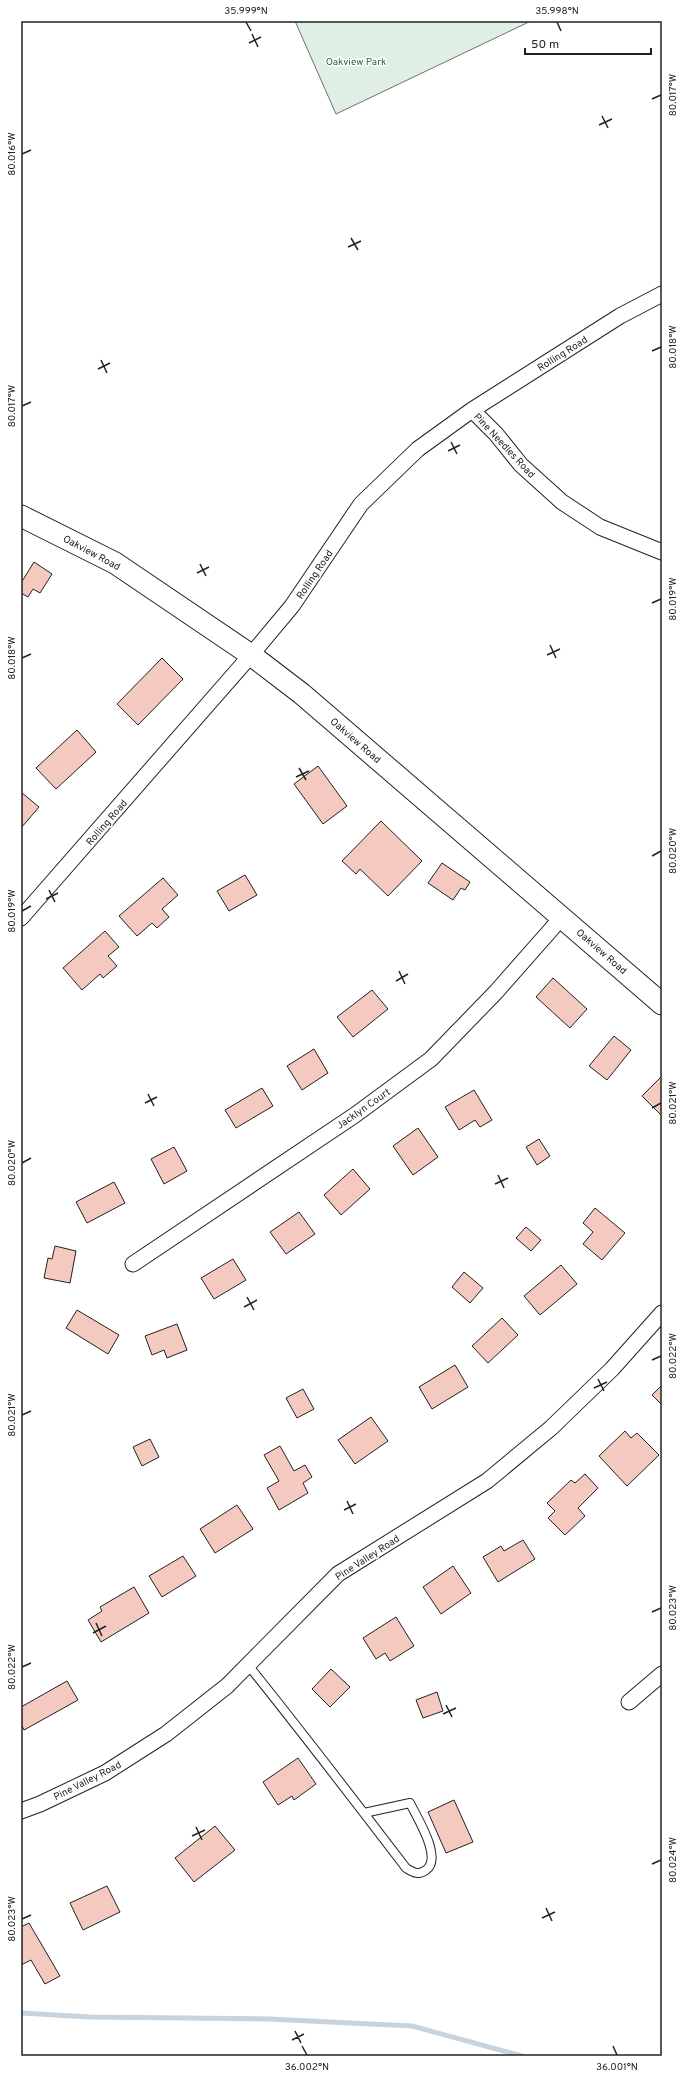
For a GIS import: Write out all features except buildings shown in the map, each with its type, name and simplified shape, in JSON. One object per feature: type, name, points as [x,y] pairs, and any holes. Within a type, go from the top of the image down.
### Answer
[{"type":"street","name":"Rolling Road","points":[[21,918],[251,656],[292,606],[361,504],[418,449],[472,410],[620,316],[662,294]]},
{"type":"street","name":"Pine Needles Road","points":[[472,410],[496,434],[521,465],[562,502],[600,527],[662,552]]},
{"type":"street","name":"Oakview Road","points":[[21,516],[114,563],[251,656],[302,694],[563,916],[662,1004]]},
{"type":"street","name":"Jacklyn Court","points":[[133,1264],[355,1115],[431,1059],[496,992],[563,916]]},
{"type":"street","name":"Pine Valley Road","points":[[21,1811],[40,1804],[105,1773],[166,1734],[228,1686],[338,1574],[487,1481],[551,1428],[612,1369],[662,1313]]},
{"type":"street","points":[[629,1702],[662,1674]]},
{"type":"lane","points":[[248,1665],[406,1868],[415,1873],[422,1873],[429,1868],[432,1862],[432,1854],[410,1803],[364,1813]]},
{"type":"green space","name":"Oakview Park","points":[[295,21],[531,21],[336,114]]},
{"type":"waterway","points":[[21,2013],[90,2017],[269,2019],[412,2026],[522,2056]]}]
